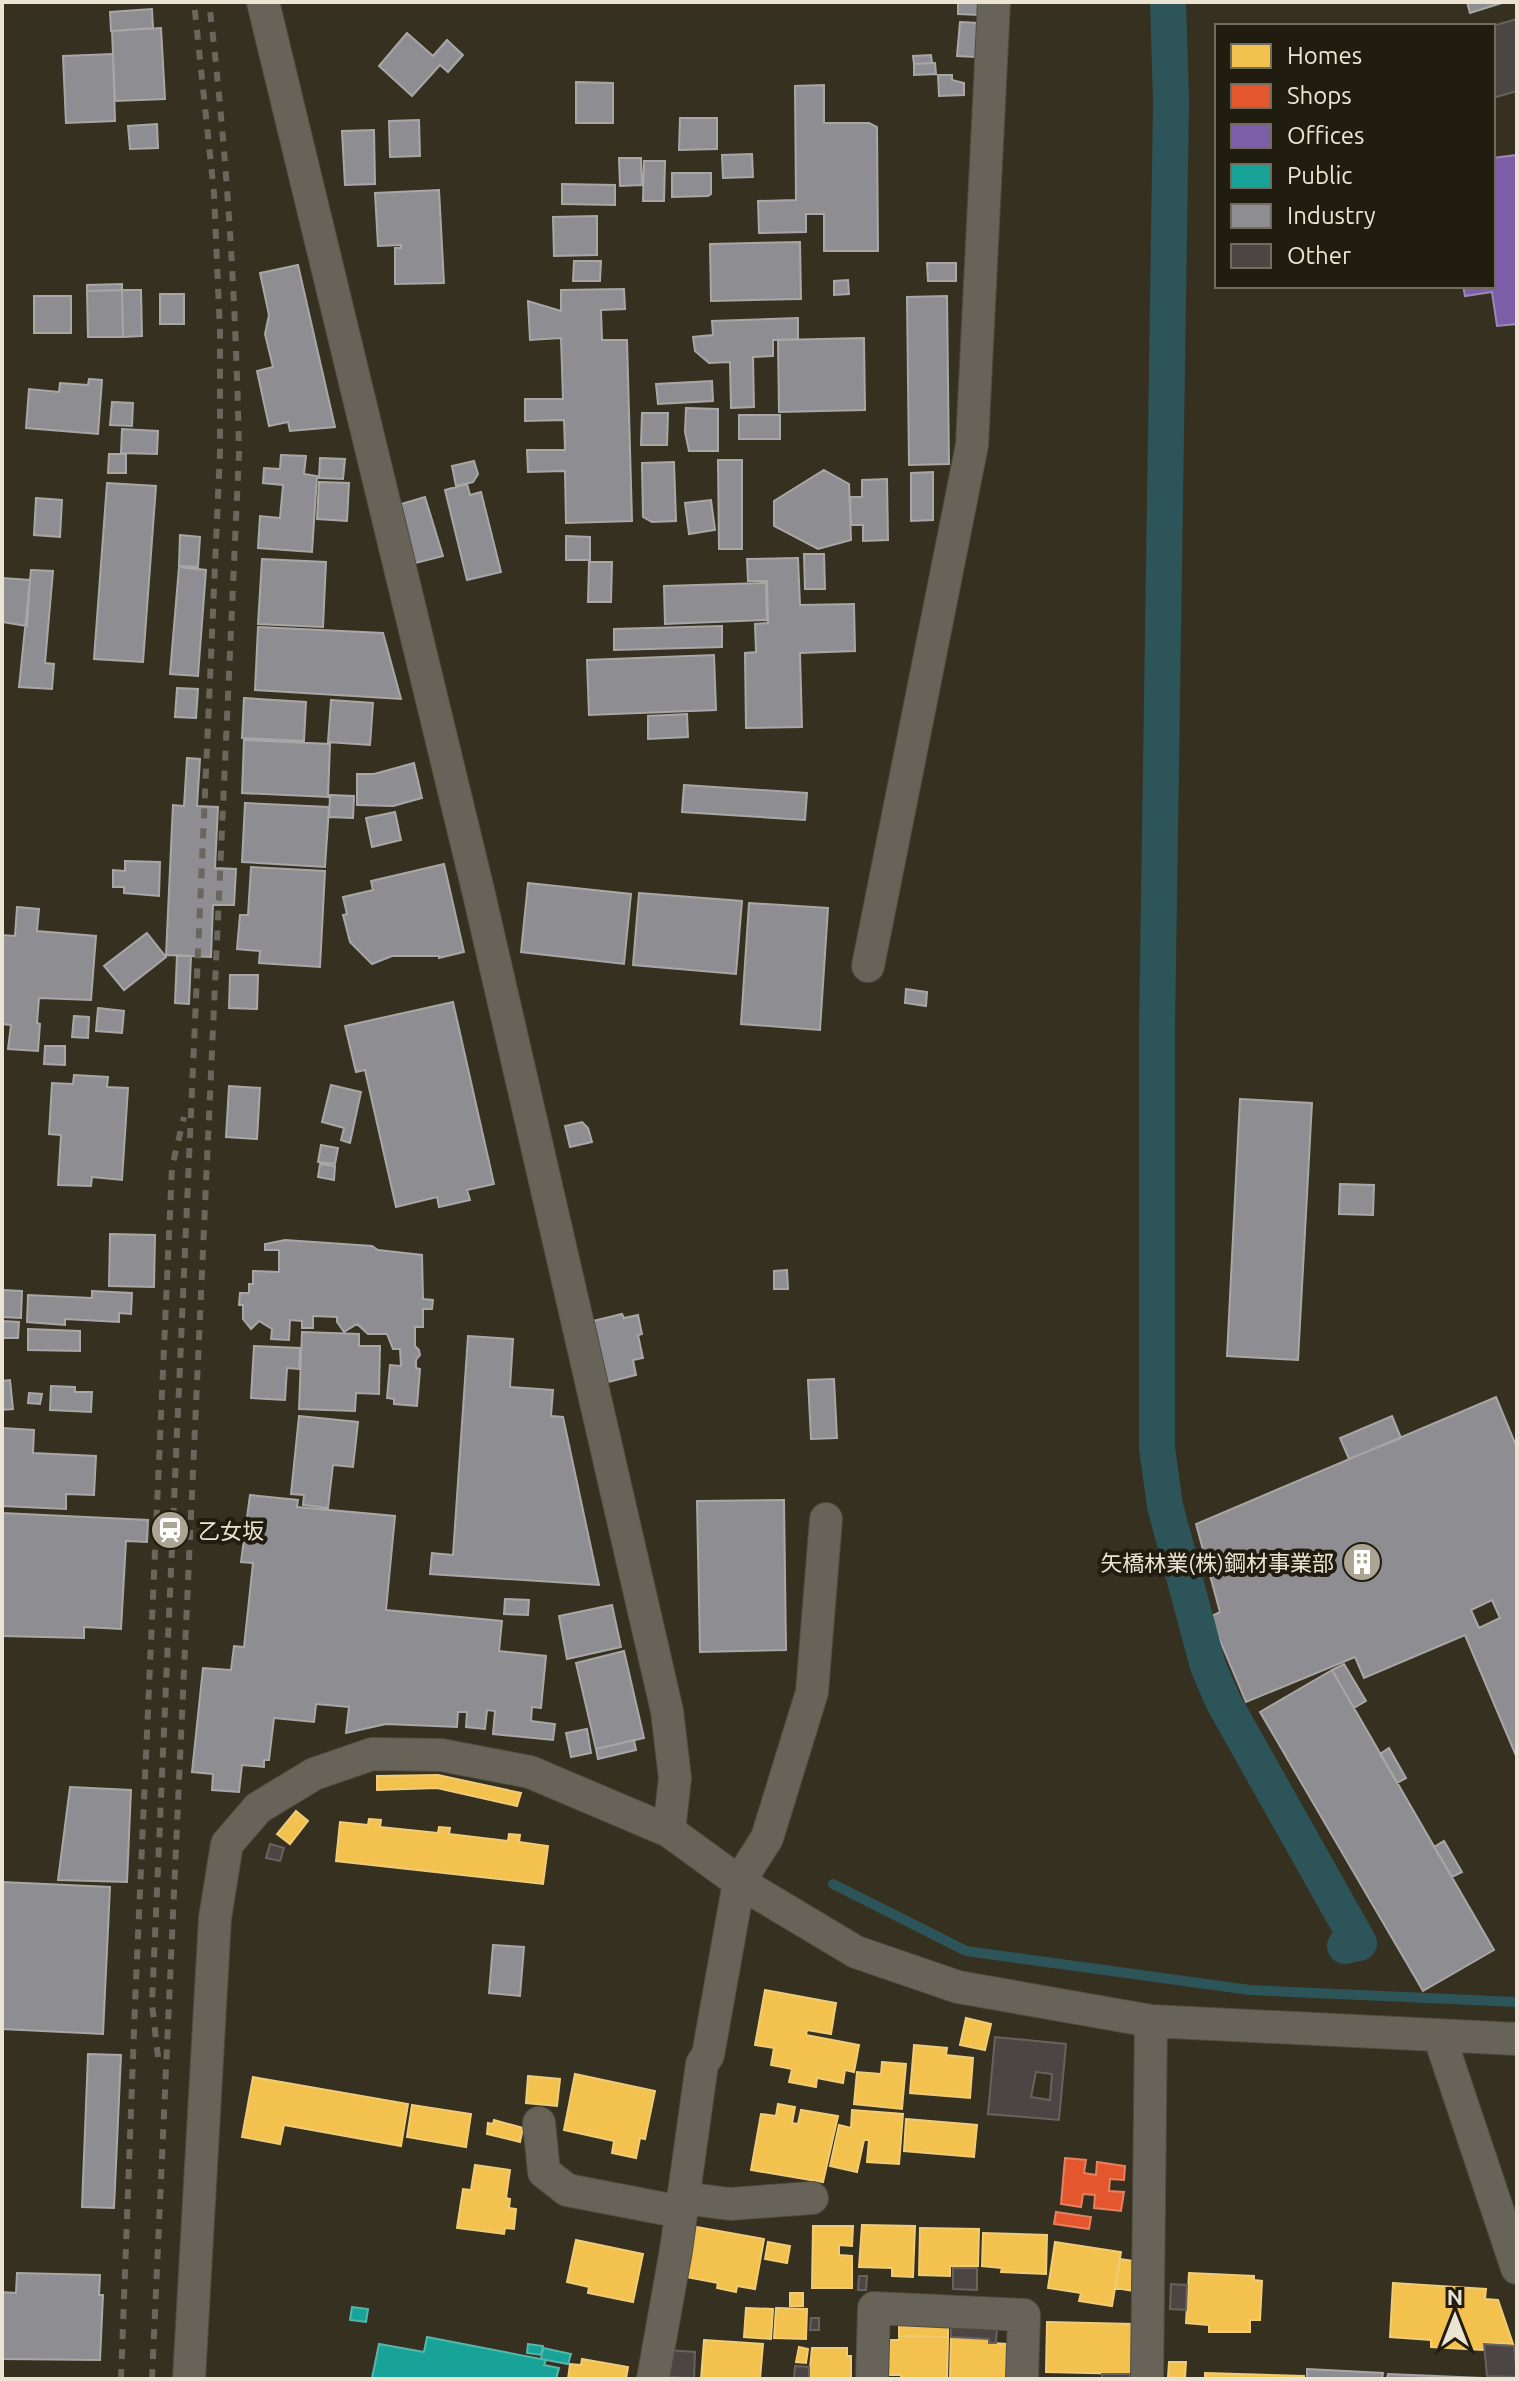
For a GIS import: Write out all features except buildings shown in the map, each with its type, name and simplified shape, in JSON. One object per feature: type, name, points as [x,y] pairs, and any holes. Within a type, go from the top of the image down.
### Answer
[{"type":"street","points":[[263,2],[478,890],[667,1711],[675,1778],[669,1831]]},
{"type":"street","points":[[868,966],[972,445],[994,2]]},
{"type":"street","points":[[653,2379],[702,2064],[708,2055],[739,1882],[767,1838],[812,1692],[826,1519]]},
{"type":"street","points":[[189,2379],[215,1918],[227,1844],[258,1808],[314,1774],[372,1754],[441,1755],[530,1772],[669,1831],[739,1882],[856,1952],[958,1987],[1151,2021],[1517,2039]]},
{"type":"street","points":[[1147,2379],[1151,2021]]},
{"type":"street","points":[[1439,2035],[1517,2268]]},
{"type":"street","points":[[539,2123],[544,2172],[567,2190],[682,2205],[812,2198]]},
{"type":"street","points":[[872,2379],[874,2308],[1024,2315],[1022,2379]]},
{"type":"waterway","points":[[1168,2],[1171,101],[1157,1031],[1157,1448],[1165,1506],[1208,1666],[1223,1701],[1359,1943],[1345,1946]]},
{"type":"waterway","points":[[833,1884],[966,1951],[1250,1990],[1517,2002]]},
{"type":"railway","points":[[158,2057],[152,2004],[220,451],[220,332],[214,193],[194,2]]},
{"type":"railway","points":[[152,2379],[239,453],[230,227],[209,2]]},
{"type":"railway","points":[[121,2379],[172,1167],[184,1117]]},
{"type":"place","name":"乙女坂","points":[[170,1530]]},
{"type":"place","name":"矢橋林業(株)鋼材事業部","points":[[1362,1562]]}]
